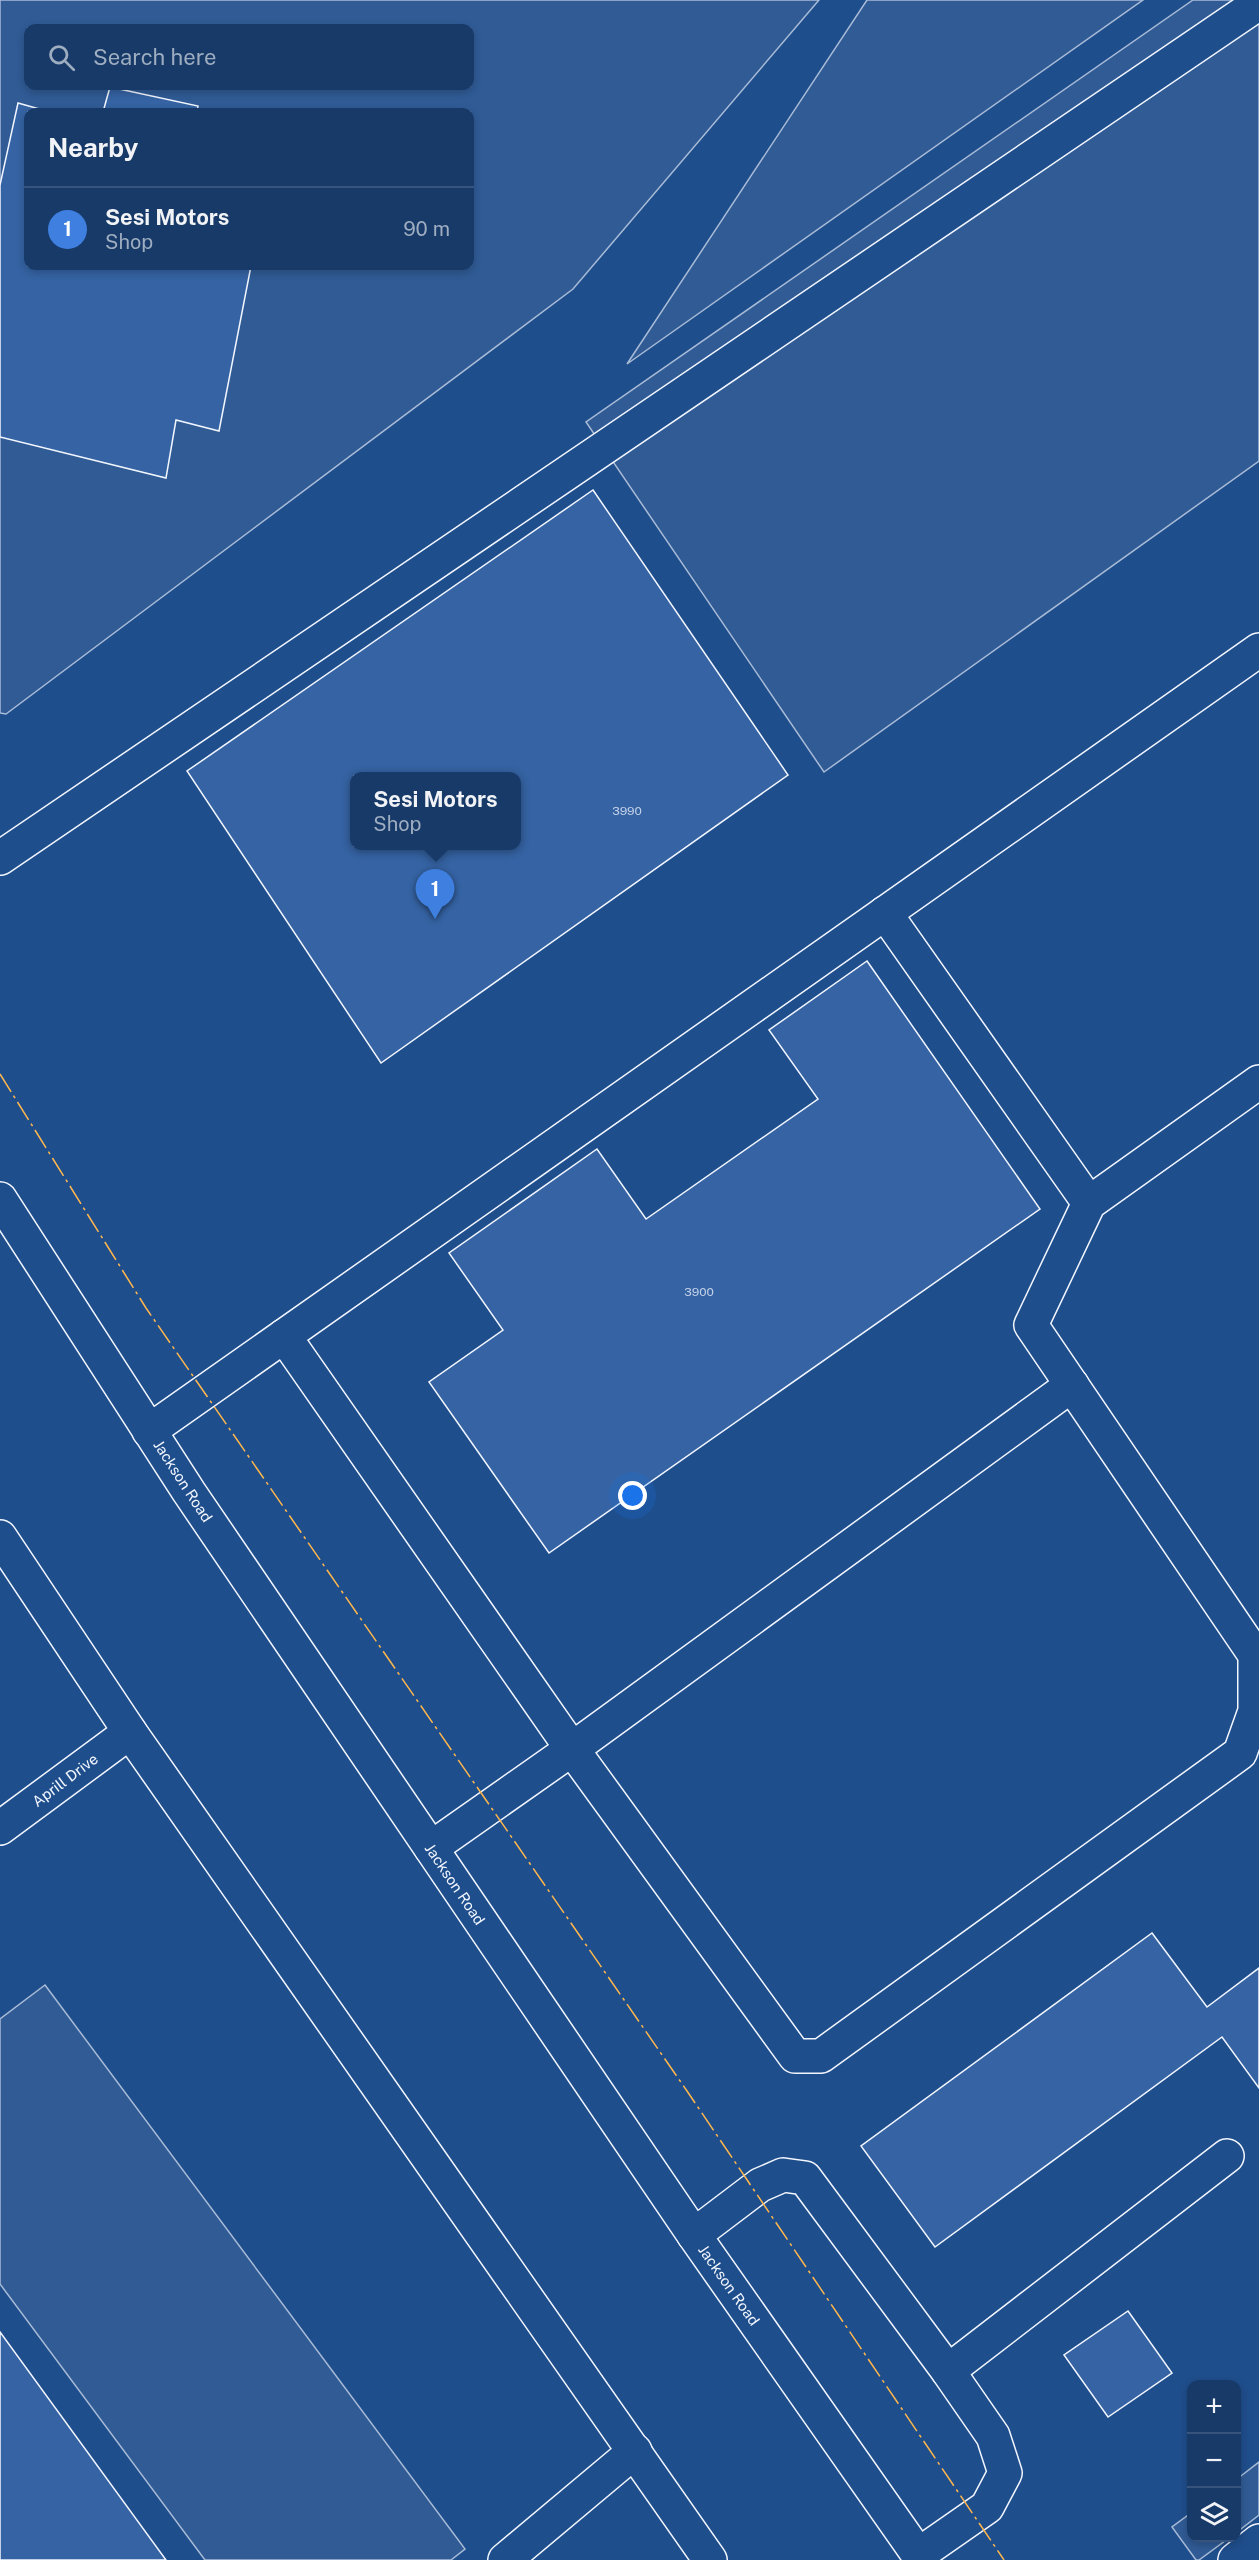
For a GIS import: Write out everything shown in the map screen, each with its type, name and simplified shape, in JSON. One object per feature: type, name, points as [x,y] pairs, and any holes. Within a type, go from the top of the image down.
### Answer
[{"type":"main road","points":[[0,858],[1259,3]]},
{"type":"main road","points":[[149,1431],[1259,650]]},
{"type":"main road","points":[[885,913],[1089,1203]]},
{"type":"main road","points":[[284,1336],[572,1749],[795,2056],[821,2056],[1239,1753],[1255,1711],[1255,1655],[1031,1325],[1089,1203],[1259,1082]]},
{"type":"main road","name":"Jackson Road","points":[[0,1199],[149,1431],[431,1848],[694,2235],[920,2557]]},
{"type":"main road","points":[[431,1848],[572,1749],[1072,1385]]},
{"type":"main road","points":[[0,1537],[130,1732],[708,2554]]},
{"type":"main road","name":"Aprill Drive","points":[[0,1828],[130,1732]]},
{"type":"main road","points":[[948,2371],[1227,2156]]},
{"type":"main road","points":[[694,2235],[760,2185],[783,2175],[805,2178],[948,2371],[993,2436],[1005,2473],[987,2507],[920,2557]]},
{"type":"main road","points":[[505,2560],[635,2451]]},
{"type":"main road","points":[[1235,2560],[1259,2541]]},
{"type":"shaded area","points":[[0,0],[819,0],[573,289],[6,714],[0,713]]},
{"type":"shaded area","points":[[867,0],[1143,0],[627,364]]},
{"type":"shaded area","points":[[1193,0],[1259,0],[1259,461],[824,772],[586,422]]},
{"type":"shaded area","points":[[45,1985],[465,2549],[451,2560],[205,2560],[0,2284],[0,2019]]},
{"type":"shaded area","points":[[1259,2462],[1259,2515],[1241,2529],[1241,2488],[1241,2476]]},
{"type":"shaded area","points":[[1187,2516],[1187,2542],[1224,2542],[1196,2560],[1172,2527]]},
{"type":"building","points":[[109,90],[124,90],[198,106],[198,108],[104,108]]},
{"type":"building","points":[[18,103],[36,108],[24,108],[24,270],[250,270],[219,431],[176,420],[166,478],[0,437],[0,185]]},
{"type":"building","points":[[593,490],[788,775],[381,1063],[187,771]]},
{"type":"building","points":[[867,961],[1040,1209],[549,1553],[429,1382],[503,1330],[449,1253],[597,1149],[646,1219],[818,1099],[769,1030]]},
{"type":"building","points":[[1152,1933],[1207,2007],[1259,1968],[1259,2088],[1222,2037],[935,2247],[861,2146]]},
{"type":"building","points":[[1128,2311],[1172,2373],[1108,2417],[1064,2355]]},
{"type":"building","points":[[0,2332],[166,2560],[0,2560]]},
{"type":"power","points":[[0,1074],[146,1308],[687,2091],[1004,2560]]},
{"type":"place","name":"Sesi Motors","points":[[435,919]]}]
